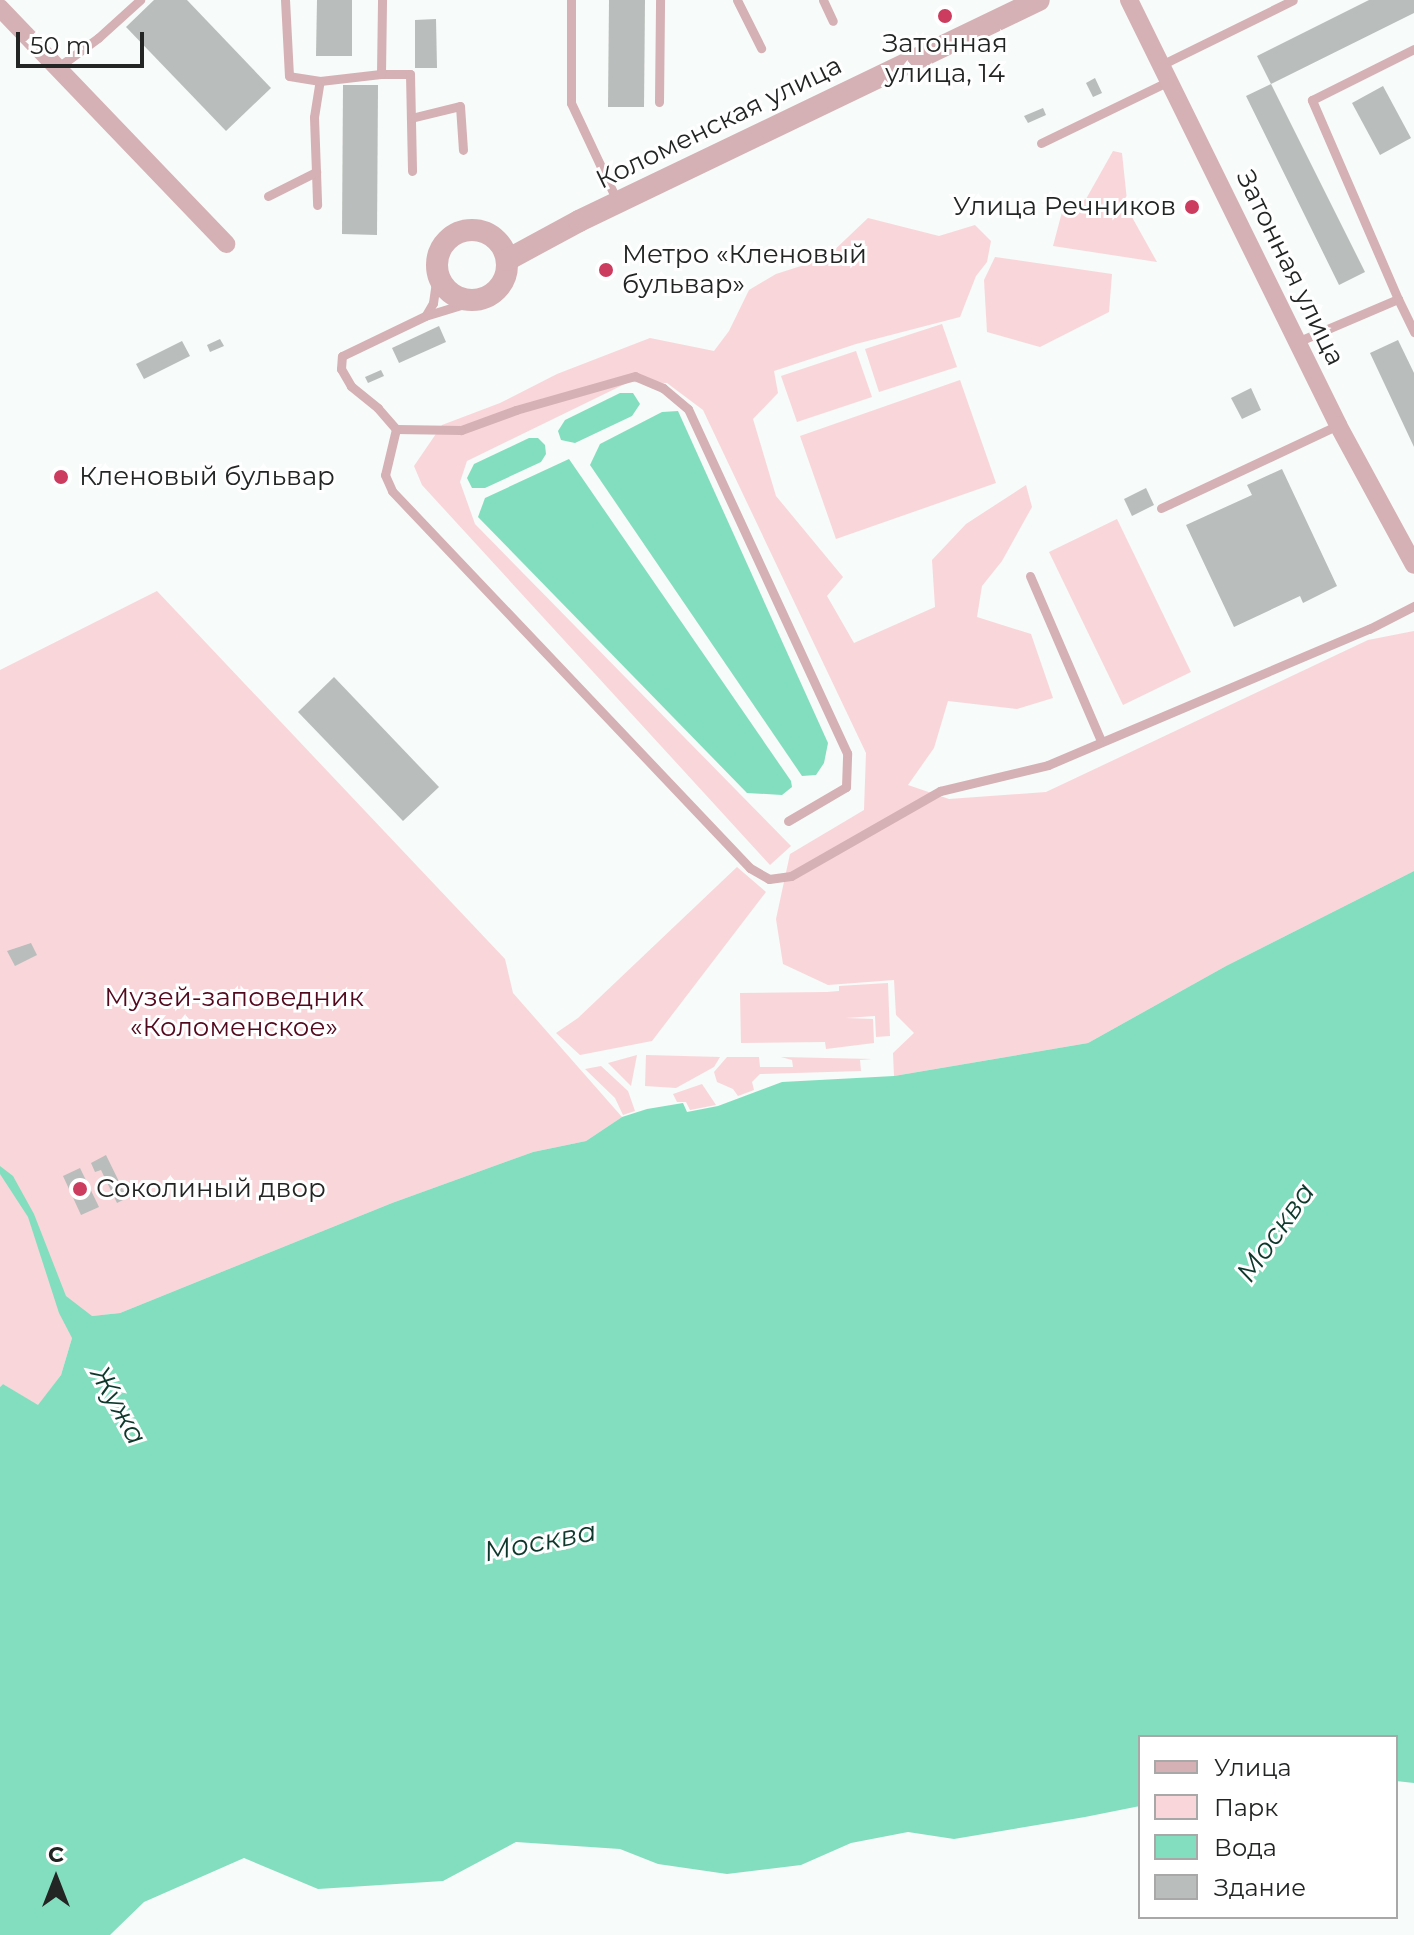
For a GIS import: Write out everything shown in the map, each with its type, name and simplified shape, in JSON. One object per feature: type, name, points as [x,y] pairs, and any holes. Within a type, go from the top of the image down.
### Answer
[{"type":"street","name":"Коломенская улица","points":[[507,260],[553,234],[1039,0]]},
{"type":"street","name":"Затонная улица","points":[[1129,0],[1338,425],[1411,561]]},
{"type":"street","points":[[0,8],[226,244]]},
{"type":"street","name":"Коломенская улица","points":[[437,273],[438,251],[452,234],[474,229],[494,237],[553,234]]},
{"type":"street","points":[[437,273],[449,292],[462,299],[477,300],[491,295],[501,284],[507,260],[494,237]]},
{"type":"lane","points":[[57,68],[98,38],[140,0]]},
{"type":"lane","points":[[285,0],[289,76],[320,81],[410,74],[412,171]]},
{"type":"lane","points":[[381,74],[382,0]]},
{"type":"lane","points":[[571,0],[571,103],[618,203]]},
{"type":"lane","points":[[659,102],[660,0]]},
{"type":"lane","points":[[737,0],[761,48]]},
{"type":"lane","points":[[823,0],[833,21]]},
{"type":"lane","points":[[1041,143],[1293,0]]},
{"type":"lane","points":[[1414,49],[1312,100],[1414,332]]},
{"type":"lane","points":[[317,205],[314,117],[320,81]]},
{"type":"lane","points":[[411,118],[460,106],[463,150]]},
{"type":"lane","points":[[268,196],[316,172]]},
{"type":"lane","points":[[425,316],[433,303],[437,273]]},
{"type":"lane","points":[[1297,342],[1398,299]]},
{"type":"lane","points":[[477,300],[425,316],[342,356],[341,369],[351,386],[378,408],[396,429],[461,430],[516,410],[635,376],[663,388],[688,409],[847,753],[846,787],[788,821]]},
{"type":"lane","points":[[1161,508],[1338,425]]},
{"type":"lane","points":[[396,429],[385,475],[392,491],[759,875],[780,879],[791,876],[940,791],[1048,765],[1369,629],[1414,606]]},
{"type":"lane","points":[[1030,576],[1101,741]]},
{"type":"green space","points":[[1113,151],[1122,153],[1128,210],[1157,262],[1053,246],[1062,212],[1086,199]]},
{"type":"green space","points":[[868,218],[939,236],[975,225],[991,241],[987,262],[976,276],[960,317],[856,344],[774,371],[778,393],[753,419],[776,496],[843,577],[827,596],[854,643],[935,607],[932,560],[966,524],[1026,485],[1032,507],[1002,561],[982,586],[977,617],[1031,634],[1053,698],[1017,709],[948,701],[934,748],[908,785],[949,799],[1046,792],[1368,640],[1414,631],[1414,871],[1226,966],[1088,1043],[894,1076],[893,1053],[914,1033],[896,1015],[894,980],[828,985],[783,964],[776,919],[790,854],[864,810],[866,753],[703,410],[667,383],[629,382],[467,461],[460,482],[475,524],[791,846],[770,865],[422,485],[414,466],[442,425],[500,403],[557,374],[650,338],[714,351],[729,331],[749,290],[776,274],[826,258]]},
{"type":"green space","points":[[995,257],[1112,274],[1109,312],[1040,347],[987,332],[984,280]]},
{"type":"green space","points":[[942,324],[957,367],[879,392],[865,349]]},
{"type":"green space","points":[[856,351],[872,397],[797,422],[781,376]]},
{"type":"green space","points":[[960,380],[996,483],[836,539],[800,436]]},
{"type":"green space","points":[[1117,519],[1191,672],[1123,705],[1049,552]]},
{"type":"green space","name":"Музей-заповедник «Коломенское»","points":[[157,591],[505,959],[513,993],[622,1117],[586,1141],[533,1152],[392,1203],[120,1313],[92,1316],[72,1338],[61,1375],[38,1406],[3,1384],[0,1387],[0,670]]},
{"type":"green space","points":[[737,867],[766,892],[652,1041],[580,1055],[556,1033],[578,1018]]},
{"type":"green space","points":[[888,983],[890,1036],[876,1037],[875,1016],[846,1018],[873,1019],[874,1043],[826,1049],[825,1042],[741,1043],[740,993],[827,992],[839,991],[839,986]]},
{"type":"green space","points":[[637,1055],[631,1086],[608,1063]]},
{"type":"green space","points":[[646,1055],[720,1057],[714,1067],[676,1088],[645,1086]]},
{"type":"green space","points":[[727,1057],[759,1057],[760,1067],[793,1067],[792,1060],[781,1057],[872,1059],[860,1060],[861,1071],[760,1074],[752,1082],[754,1090],[738,1096],[733,1089],[717,1082],[714,1072]]},
{"type":"green space","points":[[601,1066],[628,1091],[635,1111],[623,1115],[615,1098],[585,1069]]},
{"type":"green space","points":[[702,1084],[716,1105],[690,1110],[686,1102],[677,1102],[673,1094]]},
{"type":"water","points":[[620,393],[633,393],[640,404],[632,416],[575,443],[561,440],[558,431],[565,420]]},
{"type":"water","points":[[678,411],[828,743],[824,763],[816,775],[802,776],[590,465],[600,444],[662,412]]},
{"type":"water","points":[[529,438],[538,438],[545,445],[546,454],[541,462],[485,488],[472,488],[467,478],[474,464]]},
{"type":"water","points":[[569,459],[791,781],[792,787],[782,795],[747,793],[478,517],[485,498]]},
{"type":"water","points":[[1414,871],[1414,1783],[1398,1781],[1398,1735],[1138,1735],[1138,1806],[1085,1817],[954,1839],[908,1832],[851,1843],[801,1865],[727,1874],[658,1864],[620,1849],[516,1842],[443,1881],[318,1889],[244,1858],[144,1902],[110,1935],[0,1935],[0,1387],[3,1384],[38,1405],[61,1375],[72,1338],[59,1313],[28,1217],[0,1174],[0,1166],[13,1176],[34,1214],[66,1296],[92,1316],[120,1313],[392,1203],[533,1152],[586,1141],[622,1117],[647,1109],[683,1103],[687,1112],[718,1106],[782,1082],[894,1076],[1088,1043],[1226,966]]},
{"type":"building","points":[[154,0],[187,0],[271,88],[226,131],[126,27]]},
{"type":"building","points":[[317,0],[352,0],[352,56],[316,56]]},
{"type":"building","points":[[609,0],[645,0],[644,107],[608,107]]},
{"type":"building","points":[[1369,0],[1414,0],[1414,13],[1271,84],[1257,56]]},
{"type":"building","points":[[436,19],[437,68],[415,68],[415,20]]},
{"type":"building","points":[[1095,78],[1102,93],[1093,97],[1086,83]]},
{"type":"building","points":[[1271,84],[1365,272],[1339,285],[1246,96]]},
{"type":"building","points":[[343,85],[378,85],[377,235],[342,234]]},
{"type":"building","points":[[1383,86],[1411,138],[1380,155],[1352,103]]},
{"type":"building","points":[[1043,108],[1046,115],[1028,123],[1024,116]]},
{"type":"building","points":[[439,326],[446,342],[399,363],[392,348]]},
{"type":"building","points":[[220,339],[224,346],[210,352],[207,345]]},
{"type":"building","points":[[1398,340],[1414,373],[1414,447],[1370,353]]},
{"type":"building","points":[[182,341],[190,356],[144,379],[136,364]]},
{"type":"building","points":[[381,370],[384,376],[368,383],[365,377]]},
{"type":"building","points":[[1251,388],[1261,410],[1242,419],[1231,398]]},
{"type":"building","points":[[1282,469],[1337,586],[1303,603],[1300,596],[1234,627],[1186,525],[1252,495],[1247,485]]},
{"type":"building","points":[[1146,488],[1154,505],[1132,516],[1124,499]]},
{"type":"building","points":[[334,677],[439,787],[403,821],[298,712]]},
{"type":"building","points":[[31,943],[37,955],[15,966],[7,951]]},
{"type":"building","points":[[106,1155],[127,1198],[117,1203],[101,1170],[95,1172],[91,1163]]},
{"type":"building","points":[[80,1168],[99,1207],[81,1215],[63,1176]]},
{"type":"place","name":"Затонная улица, 14","points":[[945,16]]},
{"type":"place","name":"Улица Речников","points":[[1192,207]]},
{"type":"place","name":"Метро «Кленовый бульвар»","points":[[606,270]]},
{"type":"place","name":"Кленовый бульвар","points":[[61,477]]},
{"type":"place","name":"Соколиный двор","points":[[80,1189]]},
{"type":"water label","name":"Москва","points":[[1275,1232]]},
{"type":"water label","name":"Жужа","points":[[119,1405]]},
{"type":"water label","name":"Москва","points":[[540,1541]]}]
